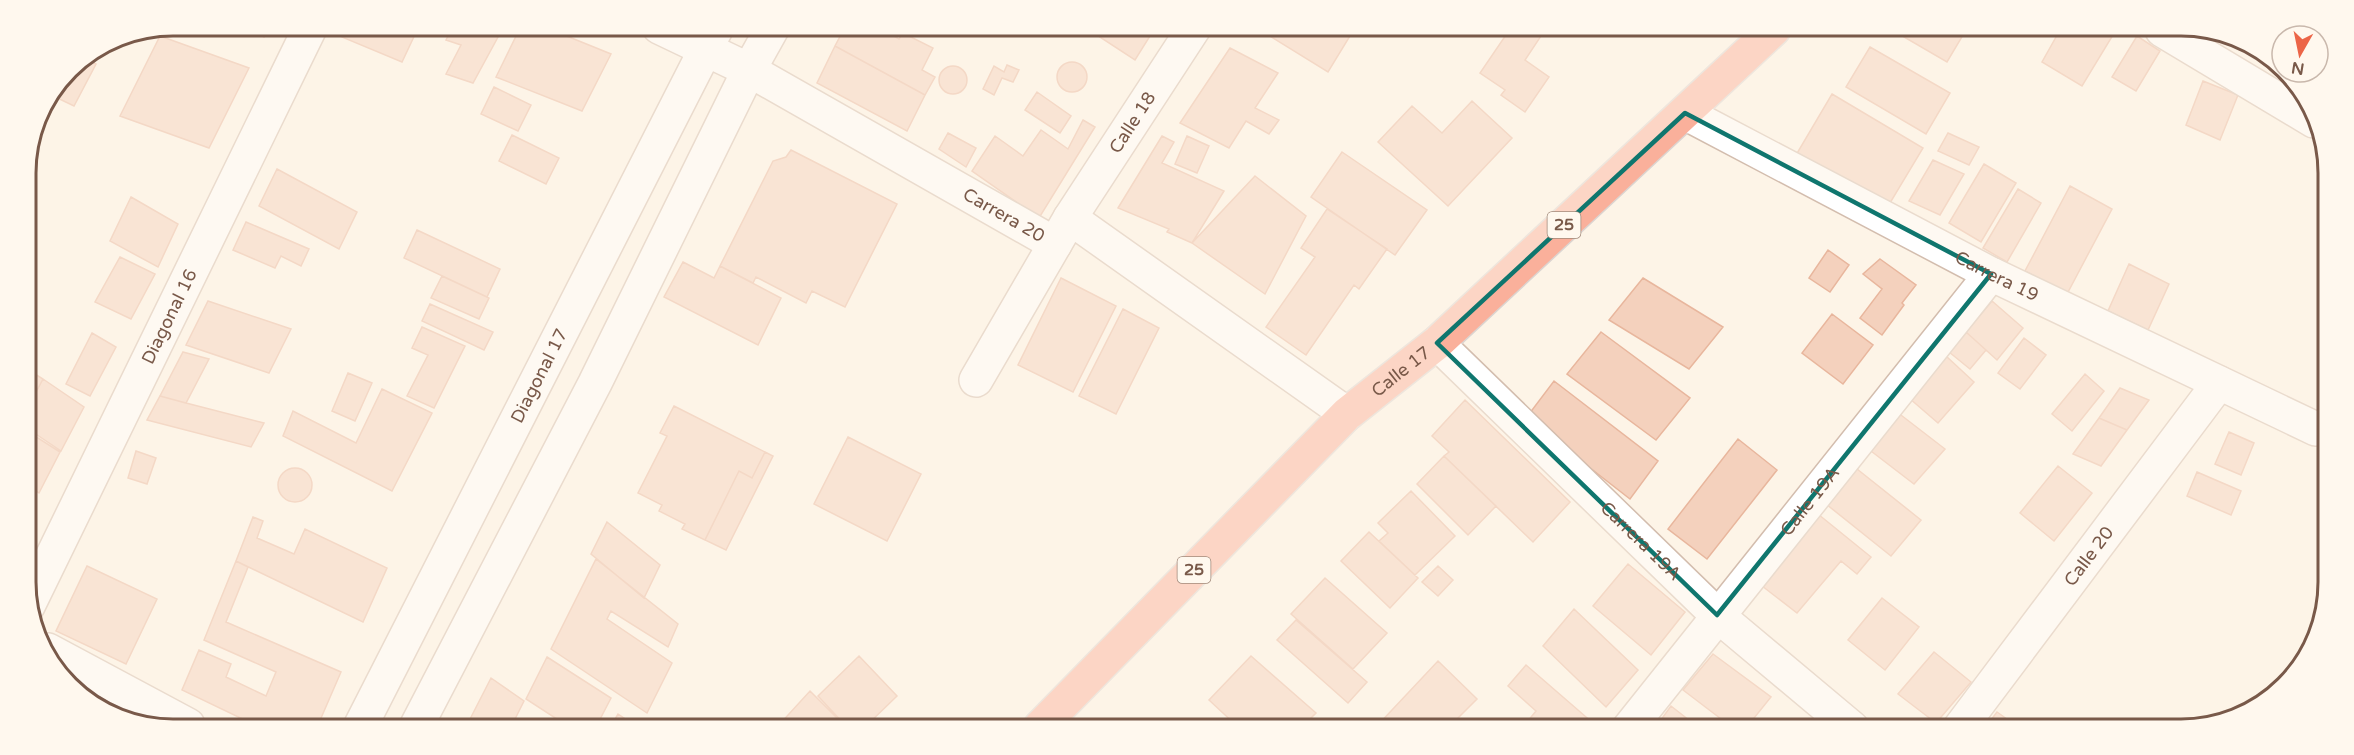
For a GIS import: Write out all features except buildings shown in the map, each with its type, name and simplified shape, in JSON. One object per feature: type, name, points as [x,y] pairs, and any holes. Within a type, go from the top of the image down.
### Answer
[{"type":"highway","name":"Calle 17","points":[[1047,719],[1347,414],[1437,343],[1768,36]]},
{"type":"street","name":"Diagonal 16","points":[[36,589],[306,36]]},
{"type":"street","points":[[420,719],[595,383],[767,36]]},
{"type":"street","name":"Calle 18","points":[[976,380],[1063,231],[1189,36]]},
{"type":"street","points":[[2172,36],[2306,116]]},
{"type":"street","name":"Carrera 20","points":[[711,39],[749,70],[1063,231],[1347,414]]},
{"type":"street","name":"Diagonal 17","points":[[364,719],[711,39]]},
{"type":"street","name":"Carrera 19","points":[[1685,113],[1990,274],[2316,429]]},
{"type":"street","name":"Calle 19A","points":[[1636,719],[1990,274]]},
{"type":"street","name":"Carrera 19A","points":[[1437,343],[1717,615],[1841,719]]},
{"type":"street","name":"Calle 20","points":[[1967,719],[2219,383]]},
{"type":"street","points":[[57,655],[179,719]]},
{"type":"highlighted area","points":[[1685,113],[1991,274],[1717,615],[1437,343]]}]
